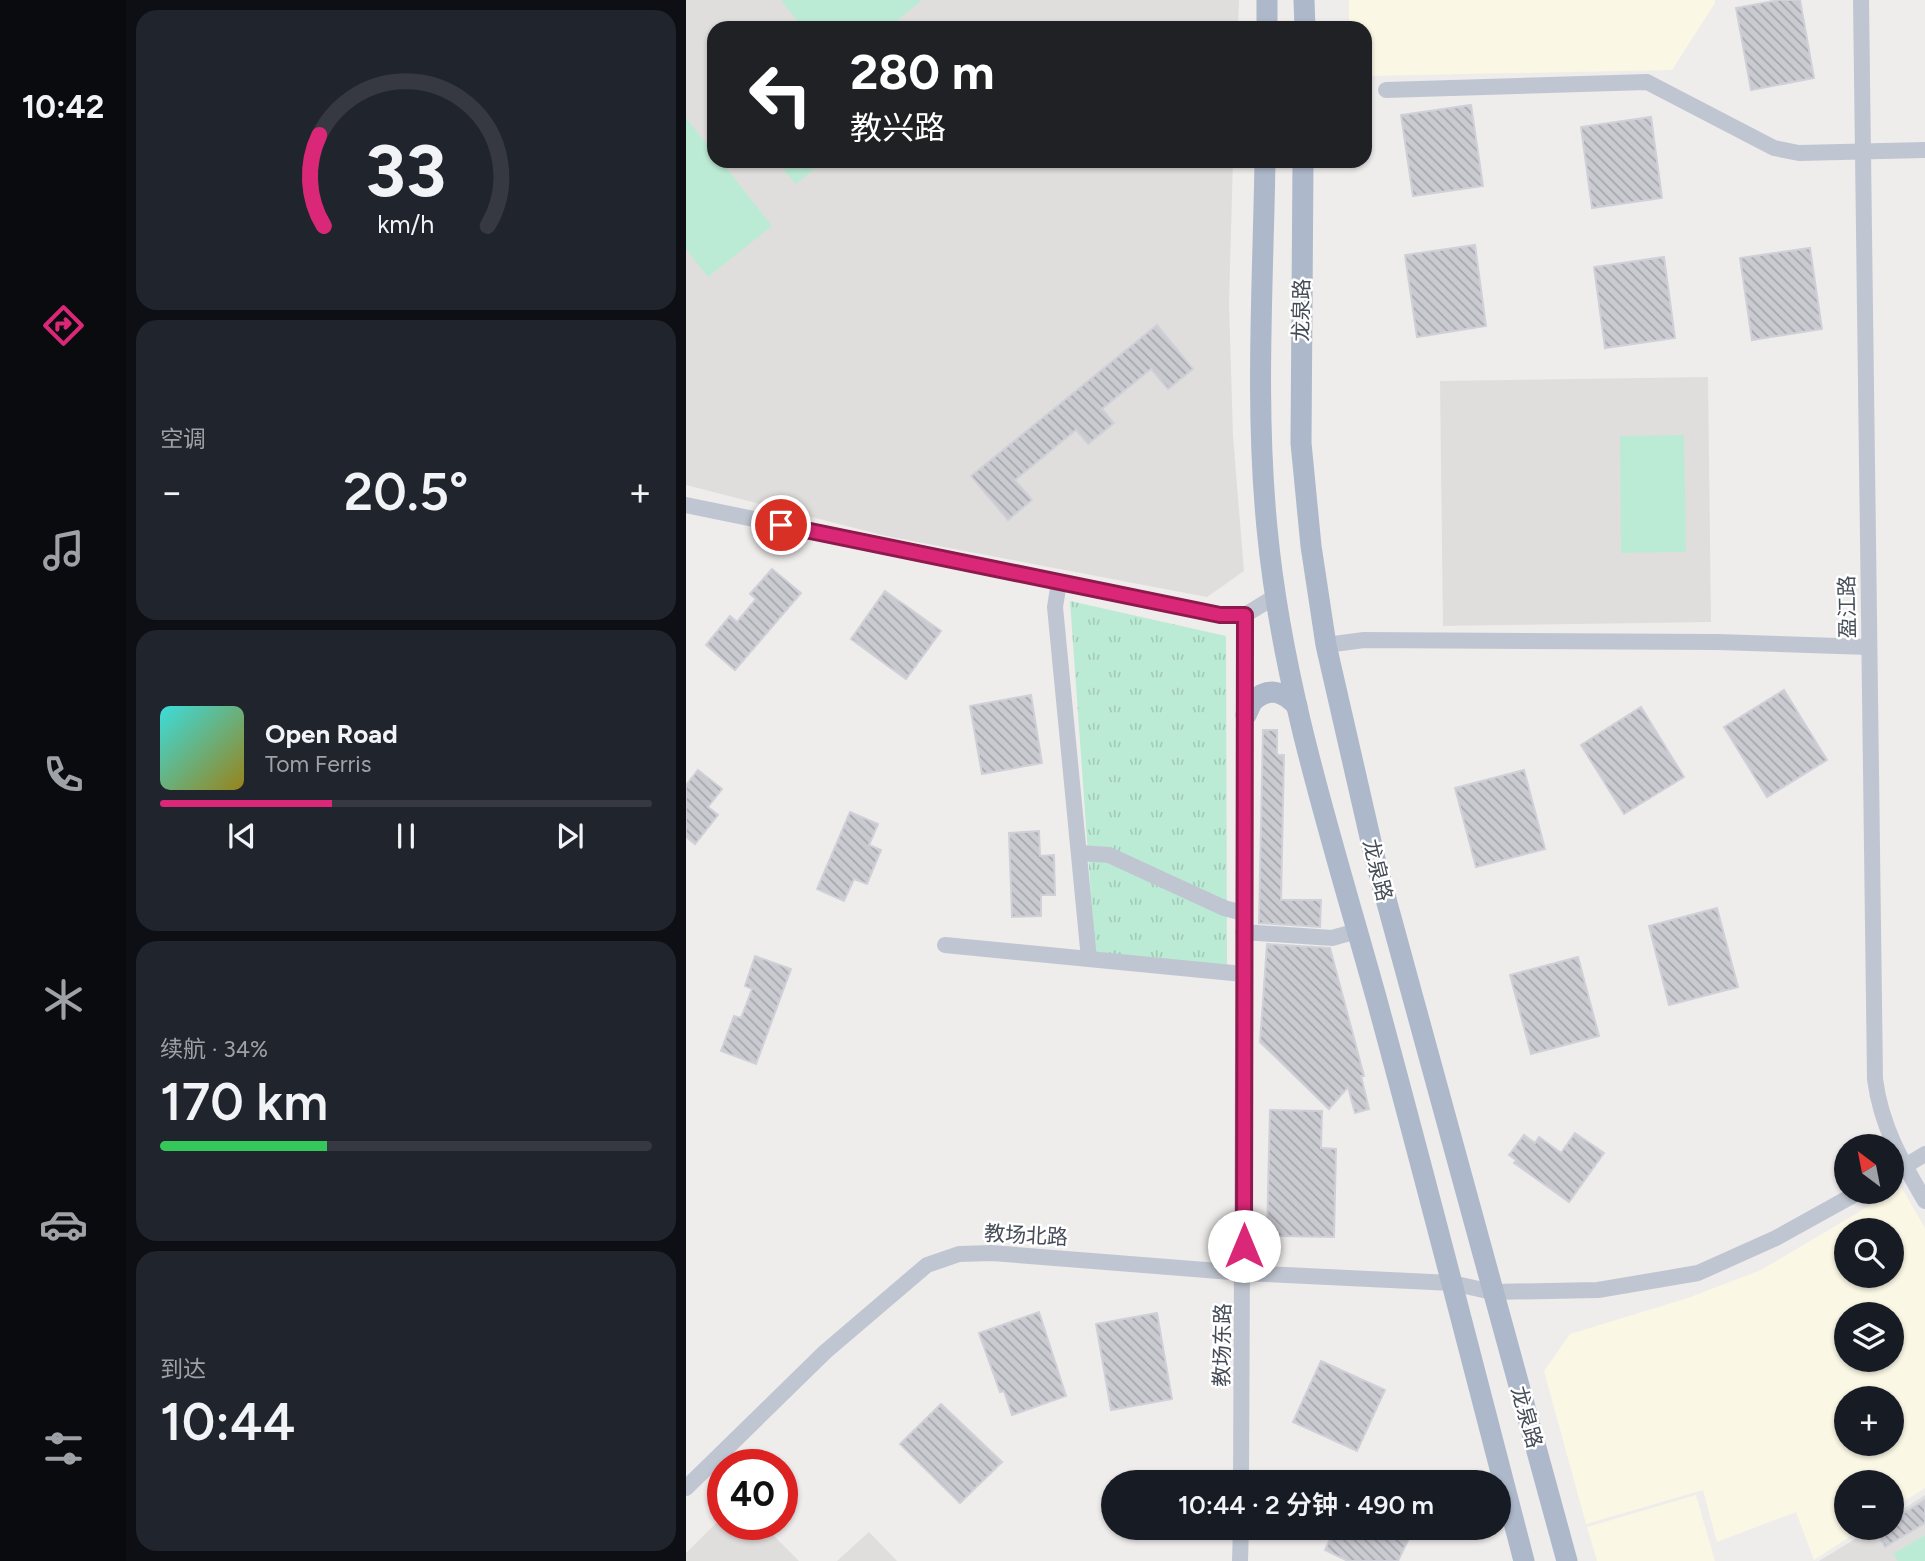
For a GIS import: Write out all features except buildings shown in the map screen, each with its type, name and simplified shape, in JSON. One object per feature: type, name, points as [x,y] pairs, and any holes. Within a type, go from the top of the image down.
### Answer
[{"type":"main road","points":[[1267,0],[1267,21]]},
{"type":"main road","points":[[1304,0],[1305,21]]},
{"type":"main road","name":"龙泉路","points":[[1265,168],[1259,350],[1267,530],[1284,650],[1524,1561]]},
{"type":"main road","name":"龙泉路","points":[[1303,168],[1301,443],[1311,546],[1326,645],[1375,859],[1567,1561]]},
{"type":"main road","points":[[1246,715],[1252,702],[1270,692],[1282,694],[1297,706]]},
{"type":"street","name":"盈江路","points":[[1861,0],[1875,1079],[1878,1108],[1888,1134]]},
{"type":"street","points":[[1386,90],[1647,82],[1774,148],[1798,153],[1925,150]]},
{"type":"street","points":[[686,505],[1220,615],[1245,615],[1276,596]]},
{"type":"street","points":[[1059,582],[1055,607],[1089,959]]},
{"type":"street","name":"教场东路","points":[[1241,1470],[1245,615]]},
{"type":"street","points":[[1326,645],[1364,640],[1718,642],[1869,647]]},
{"type":"street","points":[[1080,853],[1109,855],[1224,908],[1243,913]]},
{"type":"street","points":[[1243,932],[1332,939],[1357,931]]},
{"type":"street","points":[[945,945],[1243,974]]},
{"type":"street","points":[[1904,1166],[1925,1154]]},
{"type":"street","name":"盈江路","points":[[1904,1177],[1925,1201]]},
{"type":"street","name":"教场北路","points":[[686,1488],[825,1352],[927,1265],[959,1254],[992,1253],[1244,1273],[1452,1283],[1492,1292],[1598,1290],[1698,1273],[1763,1244],[1837,1204]]},
{"type":"street","points":[[1240,1561],[1241,1540]]},
{"type":"shaded area","points":[[686,0],[1239,0],[1238,21],[707,21],[707,168],[1233,168],[1229,303],[1233,436],[1244,571],[1207,597],[886,536],[686,485]]},
{"type":"shaded area","points":[[1349,0],[1715,0],[1672,70],[1372,76],[1372,21],[1349,21]]},
{"type":"shaded area","points":[[1708,377],[1711,622],[1443,626],[1440,381]]},
{"type":"shaded area","points":[[1904,1192],[1925,1228],[1925,1488],[1904,1501],[1904,1470],[1834,1470],[1834,1540],[1845,1540],[1814,1560],[1796,1512],[1717,1542],[1703,1490],[1586,1524],[1544,1371],[1570,1334],[1688,1298],[1761,1270],[1834,1227],[1834,1288],[1904,1288],[1904,1218],[1849,1218],[1872,1204],[1904,1204]]},
{"type":"shaded area","points":[[1696,1495],[1715,1561],[1597,1561],[1587,1527]]},
{"type":"shaded area","points":[[1925,1495],[1925,1561],[1819,1561],[1853,1540],[1904,1540],[1904,1508]]},
{"type":"shaded area","points":[[707,1532],[707,1540],[778,1540],[799,1561],[686,1561],[686,1553]]},
{"type":"shaded area","points":[[869,1532],[897,1561],[837,1561]]},
{"type":"green space","points":[[781,0],[922,0],[896,21],[798,21]]},
{"type":"green space","points":[[686,118],[707,144],[707,168],[726,168],[772,226],[708,277],[686,249]]},
{"type":"green space","points":[[782,168],[815,168],[796,184]]},
{"type":"green space","points":[[1684,435],[1686,552],[1621,553],[1620,436]]},
{"type":"green space","points":[[1070,601],[1226,636],[1227,966],[1095,952]]},
{"type":"green space","points":[[1925,1535],[1925,1561],[1898,1561],[1893,1554]]},
{"type":"route","points":[[781,525],[1220,615],[1245,615],[1247,682],[1243,913],[1244,1246]]}]
